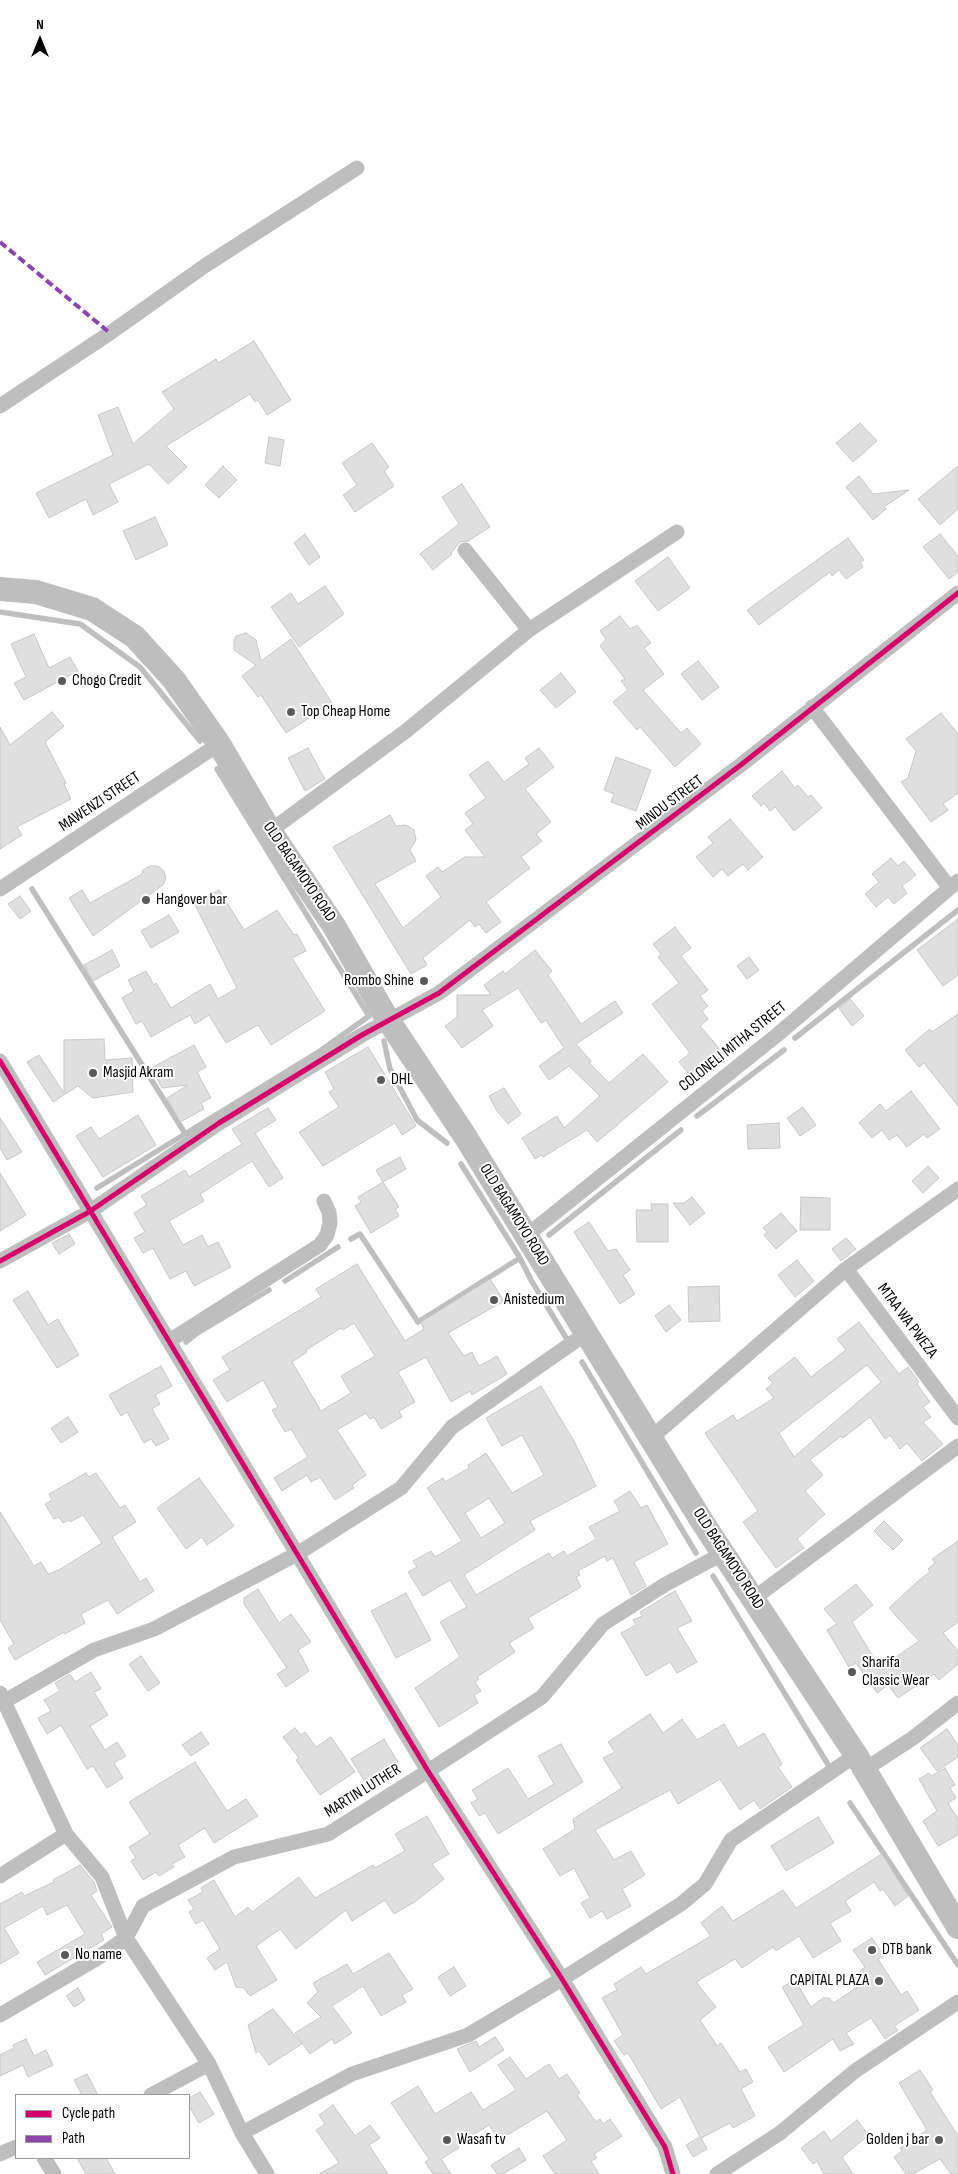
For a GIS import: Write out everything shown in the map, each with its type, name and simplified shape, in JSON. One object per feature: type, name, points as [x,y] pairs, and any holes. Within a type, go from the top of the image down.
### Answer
[{"type":"main road","name":"OLD BAGAMOYO ROAD","points":[[0,589],[36,592],[92,609],[135,637],[174,680],[219,744],[270,831],[334,926],[388,1020],[465,1136],[588,1332],[651,1438],[753,1599],[860,1762],[958,1926]]},
{"type":"street","points":[[0,406],[110,333],[206,265],[357,168]]},
{"type":"street","points":[[270,831],[406,731],[529,630],[677,532]]},
{"type":"street","points":[[466,550],[529,630]]},
{"type":"street","name":"MINDU STREET","points":[[0,1261],[89,1212],[219,1122],[388,1020],[439,993],[742,764],[958,593]]},
{"type":"street","points":[[812,707],[956,883]]},
{"type":"street","name":"MAWENZI STREET","points":[[0,889],[219,744]]},
{"type":"street","name":"COLONELI MITHA STREET","points":[[526,1236],[777,1035],[956,883]]},
{"type":"street","points":[[0,1062],[428,1771],[562,1979],[665,2147],[673,2174]]},
{"type":"street","points":[[651,1438],[846,1269],[958,1189]]},
{"type":"street","points":[[169,1341],[320,1245],[327,1235],[330,1224],[329,1212],[324,1201]]},
{"type":"street","name":"MTAA WA PWEZA","points":[[846,1269],[958,1418]]},
{"type":"street","points":[[267,2174],[242,2133],[209,2064],[126,1938],[102,1877],[66,1834],[2,1697],[94,1650],[154,1629],[297,1554],[401,1488],[452,1426],[588,1332]]},
{"type":"street","points":[[753,1599],[958,1446]]},
{"type":"street","name":"MARTIN LUTHER","points":[[0,2015],[96,1959],[126,1938],[143,1906],[234,1856],[328,1834],[428,1771],[542,1697],[603,1624],[666,1584],[724,1553]]},
{"type":"street","points":[[242,2133],[352,2074],[468,2035],[562,1979],[682,1904],[705,1884],[731,1840],[860,1762],[913,1738],[958,1703]]},
{"type":"street","points":[[0,1876],[66,1834]]},
{"type":"street","points":[[717,2174],[780,2133],[855,2071],[958,2002]]},
{"type":"street","points":[[154,2094],[209,2064]]},
{"type":"street","points":[[0,2154],[15,2147]]},
{"type":"street","points":[[45,2159],[54,2174]]},
{"type":"building","points":[[254,341],[291,400],[267,415],[258,400],[255,402],[250,394],[166,446],[187,467],[168,484],[149,464],[109,484],[118,502],[93,515],[86,499],[49,518],[36,493],[113,455],[98,415],[118,407],[133,444],[174,409],[162,392],[216,359],[218,363]]},
{"type":"building","points":[[860,423],[877,441],[853,462],[836,443]]},
{"type":"building","points":[[269,437],[284,440],[280,466],[265,463]]},
{"type":"building","points":[[372,443],[389,467],[384,471],[394,486],[355,512],[343,495],[357,485],[342,463]]},
{"type":"building","points":[[223,466],[237,480],[219,498],[205,485]]},
{"type":"building","points":[[958,466],[958,509],[940,525],[918,499]]},
{"type":"building","points":[[859,476],[873,494],[909,490],[884,507],[886,509],[873,520],[846,487]]},
{"type":"building","points":[[462,484],[490,527],[468,541],[460,542],[452,554],[433,570],[420,554],[459,524],[442,497]]},
{"type":"building","points":[[155,517],[168,545],[136,560],[123,531]]},
{"type":"building","points":[[305,534],[320,557],[309,565],[294,543]]},
{"type":"building","points":[[940,534],[958,556],[958,572],[949,579],[923,547]]},
{"type":"building","points":[[848,538],[864,560],[860,562],[863,567],[846,579],[839,570],[832,576],[830,572],[759,625],[747,610]]},
{"type":"building","points":[[668,557],[690,588],[658,611],[635,581]]},
{"type":"building","points":[[325,586],[344,614],[299,647],[271,607],[291,593],[298,604]]},
{"type":"building","points":[[620,616],[630,629],[637,625],[651,643],[644,648],[664,674],[643,690],[681,733],[687,728],[701,744],[675,767],[640,727],[637,730],[613,702],[628,690],[621,681],[625,679],[600,646],[606,639],[600,631]]},
{"type":"building","points":[[246,633],[256,640],[261,661],[291,639],[332,703],[286,733],[261,695],[258,697],[242,676],[256,665],[234,650],[236,636]]},
{"type":"building","points":[[34,634],[49,668],[70,657],[78,671],[24,700],[14,683],[26,677],[11,644]]},
{"type":"building","points":[[698,661],[719,687],[702,700],[681,674]]},
{"type":"building","points":[[561,673],[576,692],[556,708],[540,690]]},
{"type":"building","points":[[52,712],[64,726],[45,742],[66,783],[64,784],[71,799],[17,827],[22,835],[0,849],[0,727],[10,745]]},
{"type":"building","points":[[941,713],[958,734],[958,793],[943,804],[948,810],[931,822],[901,782],[908,778],[916,751],[906,739]]},
{"type":"building","points":[[308,748],[325,779],[305,791],[288,758]]},
{"type":"building","points":[[539,748],[554,767],[525,789],[551,822],[536,834],[542,841],[521,857],[530,868],[486,902],[501,922],[486,933],[479,924],[475,927],[470,920],[423,958],[427,965],[411,974],[333,847],[390,815],[396,826],[406,825],[414,830],[416,840],[410,850],[416,861],[375,884],[403,928],[441,897],[426,876],[438,867],[442,872],[465,857],[485,857],[465,830],[473,824],[465,813],[486,798],[469,775],[488,761],[504,782],[529,764],[525,758]]},
{"type":"building","points":[[616,757],[651,770],[636,811],[611,802],[614,794],[604,790]]},
{"type":"building","points":[[782,771],[795,788],[798,785],[808,797],[811,795],[822,808],[794,831],[775,807],[770,811],[764,803],[761,806],[752,796]]},
{"type":"building","points":[[730,819],[763,857],[748,870],[743,864],[728,876],[722,869],[713,877],[696,857],[713,843],[708,837]]},
{"type":"building","points":[[891,858],[898,866],[904,861],[916,875],[902,886],[907,893],[894,904],[888,897],[876,907],[865,894],[879,882],[872,874]]},
{"type":"building","points":[[150,866],[158,866],[164,871],[166,878],[163,885],[93,936],[69,898],[82,890],[90,903],[142,874],[143,870]]},
{"type":"building","points":[[219,890],[244,930],[277,910],[294,935],[297,934],[306,951],[292,958],[325,1011],[271,1045],[258,1025],[226,1043],[209,1015],[195,1024],[190,1015],[151,1037],[142,1021],[136,1024],[122,998],[134,991],[128,980],[146,971],[154,985],[156,983],[171,1008],[210,984],[218,999],[237,988],[194,903]]},
{"type":"building","points":[[20,896],[31,911],[20,919],[8,904]]},
{"type":"building","points":[[169,915],[179,932],[151,948],[141,931]]},
{"type":"building","points":[[958,919],[958,975],[943,986],[917,950]]},
{"type":"building","points":[[675,927],[691,948],[681,956],[708,990],[700,996],[708,1006],[702,1011],[708,1019],[700,1026],[725,1055],[694,1080],[679,1062],[690,1053],[652,1004],[679,983],[658,957],[661,954],[653,944]]},
{"type":"building","points":[[112,950],[120,966],[93,981],[84,965]]},
{"type":"building","points":[[535,950],[552,971],[548,975],[581,1024],[615,1001],[623,1013],[576,1044],[591,1061],[589,1063],[609,1083],[643,1054],[668,1082],[597,1142],[587,1130],[543,1157],[541,1155],[535,1159],[522,1138],[557,1116],[564,1128],[600,1096],[569,1066],[549,1080],[539,1066],[564,1048],[546,1020],[541,1023],[518,988],[482,1010],[493,1026],[462,1048],[445,1026],[457,1017],[457,995],[491,995],[484,985],[503,971],[505,974]]},
{"type":"building","points":[[749,957],[759,970],[747,979],[737,966]]},
{"type":"building","points":[[850,999],[864,1016],[852,1026],[839,1008]]},
{"type":"building","points":[[958,1014],[958,1106],[924,1063],[919,1067],[905,1050],[930,1029],[932,1032]]},
{"type":"building","points":[[104,1039],[105,1060],[132,1058],[133,1092],[93,1098],[78,1086],[53,1102],[27,1062],[39,1055],[64,1093],[64,1040]]},
{"type":"building","points":[[194,1045],[206,1067],[197,1072],[211,1098],[201,1103],[204,1109],[180,1122],[167,1098],[188,1085],[162,1088],[151,1068]]},
{"type":"building","points":[[368,1047],[416,1126],[402,1135],[395,1123],[323,1166],[299,1132],[339,1107],[329,1092],[334,1089],[325,1072]]},
{"type":"building","points":[[504,1088],[521,1114],[508,1124],[497,1111],[489,1096]]},
{"type":"building","points":[[911,1091],[940,1129],[927,1138],[924,1134],[907,1147],[897,1135],[889,1140],[882,1130],[872,1138],[859,1123],[880,1104],[886,1111]]},
{"type":"building","points":[[803,1107],[816,1125],[800,1136],[787,1118]]},
{"type":"building","points":[[268,1108],[276,1120],[255,1133],[283,1178],[269,1187],[252,1161],[200,1194],[204,1201],[169,1221],[183,1245],[202,1235],[208,1247],[218,1242],[231,1267],[194,1286],[186,1271],[170,1279],[153,1248],[143,1253],[134,1238],[145,1232],[134,1213],[147,1205],[141,1196],[185,1170],[189,1177],[242,1144],[232,1129]]},
{"type":"building","points":[[138,1115],[156,1145],[103,1177],[76,1136],[91,1127],[99,1139]]},
{"type":"building","points":[[0,1118],[22,1152],[7,1160],[0,1148]]},
{"type":"building","points":[[779,1123],[780,1148],[748,1149],[747,1125]]},
{"type":"building","points":[[400,1157],[406,1169],[383,1182],[376,1170]]},
{"type":"building","points":[[928,1166],[939,1178],[923,1193],[912,1181]]},
{"type":"building","points":[[0,1173],[26,1215],[0,1231]]},
{"type":"building","points":[[383,1182],[399,1207],[395,1209],[399,1216],[371,1233],[355,1206],[361,1202],[358,1197]]},
{"type":"building","points":[[692,1197],[705,1213],[690,1225],[673,1203],[684,1203]]},
{"type":"building","points":[[801,1197],[830,1198],[830,1230],[800,1230]]},
{"type":"building","points":[[651,1204],[668,1204],[668,1242],[637,1242],[636,1210],[652,1210]]},
{"type":"building","points":[[781,1213],[797,1231],[776,1249],[764,1235],[767,1232],[763,1228]]},
{"type":"building","points":[[589,1222],[608,1251],[616,1249],[630,1270],[623,1275],[635,1294],[620,1304],[574,1232]]},
{"type":"building","points":[[69,1234],[75,1244],[59,1254],[52,1243]]},
{"type":"building","points":[[846,1238],[856,1249],[841,1261],[832,1249]]},
{"type":"building","points":[[797,1260],[814,1281],[795,1297],[778,1275]]},
{"type":"building","points":[[357,1264],[405,1341],[424,1329],[421,1322],[490,1279],[504,1301],[448,1333],[464,1356],[472,1352],[479,1366],[497,1356],[507,1374],[472,1395],[470,1391],[451,1402],[426,1357],[398,1372],[415,1402],[399,1411],[402,1417],[381,1429],[374,1417],[370,1419],[366,1413],[337,1430],[366,1475],[352,1485],[354,1488],[335,1500],[320,1477],[311,1482],[307,1475],[282,1491],[274,1478],[308,1457],[291,1429],[285,1432],[272,1410],[278,1407],[263,1380],[227,1402],[213,1380],[230,1370],[222,1357],[321,1297],[316,1289]],"holes":[[[354,1323],[375,1356],[341,1376],[351,1393],[321,1411],[292,1362],[307,1352],[306,1350],[341,1328],[343,1330]]]},
{"type":"building","points":[[719,1286],[720,1321],[689,1322],[688,1287]]},
{"type":"building","points":[[28,1291],[48,1325],[58,1319],[79,1355],[57,1368],[13,1300]]},
{"type":"building","points":[[669,1305],[681,1320],[666,1332],[655,1316]]},
{"type":"building","points":[[859,1322],[899,1374],[908,1367],[930,1402],[923,1407],[931,1417],[923,1422],[943,1444],[922,1461],[907,1443],[900,1449],[890,1435],[885,1439],[870,1417],[843,1438],[841,1436],[810,1460],[823,1475],[805,1491],[825,1514],[797,1539],[804,1548],[776,1568],[743,1522],[758,1511],[705,1433],[733,1415],[737,1421],[774,1398],[766,1389],[773,1383],[768,1378],[795,1357],[811,1377],[846,1350],[837,1339]],"holes":[[[867,1365],[881,1382],[794,1457],[779,1433]]]},
{"type":"building","points":[[161,1366],[172,1386],[155,1395],[160,1404],[152,1409],[169,1439],[156,1446],[151,1439],[144,1443],[127,1412],[121,1416],[109,1395]]},
{"type":"building","points":[[541,1386],[574,1441],[596,1486],[530,1521],[535,1530],[464,1575],[476,1595],[549,1553],[552,1558],[564,1551],[567,1556],[596,1539],[589,1527],[620,1511],[614,1501],[630,1491],[641,1508],[647,1505],[668,1544],[634,1562],[646,1586],[631,1595],[613,1558],[607,1561],[605,1556],[578,1571],[580,1575],[576,1577],[581,1587],[528,1618],[534,1628],[509,1643],[515,1652],[477,1677],[479,1679],[475,1682],[481,1691],[474,1695],[478,1703],[439,1727],[415,1688],[460,1657],[440,1622],[467,1607],[450,1580],[423,1596],[408,1572],[417,1567],[413,1561],[431,1551],[435,1557],[462,1541],[427,1488],[443,1478],[445,1482],[469,1468],[468,1465],[486,1453],[512,1493],[544,1475],[522,1435],[502,1446],[486,1418]],"holes":[[[489,1498],[505,1523],[481,1538],[465,1513]]]},
{"type":"building","points":[[68,1417],[78,1432],[61,1443],[51,1428]]},
{"type":"building","points":[[86,1473],[89,1477],[96,1473],[120,1508],[125,1505],[136,1522],[112,1537],[140,1582],[146,1578],[154,1591],[117,1614],[108,1600],[81,1614],[85,1623],[65,1634],[64,1632],[15,1660],[8,1648],[14,1644],[0,1620],[0,1512],[34,1566],[41,1562],[48,1574],[59,1570],[102,1543],[83,1515],[70,1522],[69,1520],[63,1523],[59,1517],[54,1519],[45,1504],[52,1500],[49,1494]]},
{"type":"building","points":[[199,1478],[234,1526],[207,1545],[202,1537],[186,1549],[157,1508]]},
{"type":"building","points":[[884,1521],[903,1540],[893,1550],[874,1531]]},
{"type":"building","points":[[958,1541],[958,1622],[943,1633],[958,1651],[958,1664],[939,1680],[934,1674],[898,1698],[888,1685],[877,1693],[856,1663],[849,1667],[827,1630],[837,1624],[824,1609],[856,1584],[873,1605],[852,1622],[880,1668],[919,1641],[889,1608],[930,1572],[928,1569],[935,1563],[932,1559]]},
{"type":"building","points":[[258,1589],[279,1623],[291,1614],[311,1642],[298,1650],[309,1671],[286,1687],[277,1674],[287,1668],[244,1604],[244,1598]]},
{"type":"building","points":[[675,1591],[692,1621],[677,1628],[697,1662],[677,1673],[670,1662],[646,1676],[621,1633],[636,1625],[633,1620],[642,1616],[640,1612]]},
{"type":"building","points":[[406,1593],[431,1640],[396,1658],[371,1611]]},
{"type":"building","points":[[141,1656],[160,1683],[148,1691],[129,1664]]},
{"type":"building","points":[[91,1672],[101,1689],[94,1692],[108,1715],[90,1726],[105,1750],[117,1742],[126,1756],[114,1763],[123,1778],[107,1788],[93,1766],[87,1769],[61,1725],[47,1734],[38,1718],[51,1711],[44,1700],[60,1691],[55,1683],[70,1674],[75,1682]]},
{"type":"building","points":[[650,1714],[663,1733],[682,1719],[697,1740],[724,1724],[738,1748],[764,1733],[782,1764],[778,1767],[792,1787],[760,1809],[754,1800],[740,1810],[720,1779],[678,1804],[670,1790],[595,1830],[614,1860],[631,1851],[645,1875],[622,1889],[631,1906],[607,1919],[602,1911],[590,1918],[581,1903],[590,1898],[574,1868],[560,1876],[543,1849],[575,1829],[573,1819],[622,1788],[603,1758],[615,1752],[608,1742]]},
{"type":"building","points":[[295,1728],[301,1735],[305,1732],[316,1747],[331,1737],[355,1772],[320,1795],[296,1760],[299,1758],[283,1737]]},
{"type":"building","points":[[947,1729],[958,1745],[958,1757],[937,1771],[920,1748]]},
{"type":"building","points":[[201,1732],[209,1744],[191,1756],[182,1745]]},
{"type":"building","points":[[384,1739],[398,1762],[365,1782],[351,1759]]},
{"type":"building","points":[[561,1744],[583,1782],[498,1834],[485,1813],[479,1816],[471,1803],[478,1799],[472,1790],[508,1768],[528,1799],[554,1784],[538,1756]]},
{"type":"building","points":[[195,1762],[227,1811],[246,1799],[258,1816],[214,1843],[205,1828],[178,1845],[185,1857],[172,1864],[174,1867],[159,1876],[156,1872],[143,1880],[131,1861],[136,1858],[129,1847],[150,1834],[129,1802]]},
{"type":"building","points":[[945,1768],[955,1785],[950,1788],[956,1798],[948,1803],[958,1819],[958,1835],[938,1846],[923,1821],[937,1811],[919,1779],[929,1773],[931,1776]]},
{"type":"building","points":[[427,1816],[449,1854],[432,1864],[444,1879],[416,1901],[394,1914],[385,1900],[352,1921],[346,1910],[296,1949],[280,1929],[256,1946],[277,1980],[250,1996],[244,1988],[236,1987],[227,1962],[215,1970],[207,1958],[220,1949],[203,1920],[196,1924],[189,1912],[194,1909],[188,1900],[203,1892],[201,1888],[214,1880],[235,1917],[248,1907],[252,1912],[299,1877],[315,1898],[373,1865],[375,1868],[405,1851],[395,1834]]},
{"type":"building","points":[[818,1817],[834,1843],[786,1871],[771,1846]]},
{"type":"building","points":[[882,1854],[908,1896],[895,1906],[883,1889],[880,1891],[874,1882],[845,1901],[851,1911],[830,1923],[841,1941],[813,1958],[799,1936],[776,1951],[773,1947],[742,1968],[735,1959],[696,1982],[716,2007],[700,2020],[717,2046],[721,2043],[740,2072],[746,2069],[753,2082],[741,2089],[755,2116],[733,2128],[730,2123],[701,2138],[707,2149],[693,2157],[686,2145],[700,2137],[680,2097],[661,2109],[628,2053],[624,2055],[614,2041],[623,2035],[602,1998],[617,1990],[614,1984],[641,1967],[646,1974],[711,1936],[701,1923],[722,1906],[733,1921],[783,1890],[796,1908]]},
{"type":"building","points":[[80,1865],[94,1882],[97,1891],[91,1895],[112,1927],[101,1934],[104,1940],[45,1975],[37,1962],[85,1934],[67,1905],[47,1915],[43,1906],[4,1928],[19,1953],[0,1964],[0,1904],[22,1892],[24,1896],[54,1882],[53,1880]]},
{"type":"building","points":[[872,1938],[884,1956],[878,1959],[901,1995],[907,1991],[919,2010],[894,2026],[898,2030],[885,2039],[871,2018],[846,2033],[854,2044],[840,2051],[833,2039],[784,2072],[768,2047],[804,2025],[782,1987],[795,1980],[811,2007],[823,1998],[829,1998],[834,2003],[866,1981],[860,1971],[865,1967],[853,1950]]},
{"type":"building","points":[[389,1953],[413,1989],[402,1995],[406,2002],[381,2016],[363,1986],[332,2006],[352,2033],[335,2044],[332,2039],[310,2054],[295,2033],[321,2017],[307,2003],[318,1992],[313,1983],[347,1964],[353,1974]]},
{"type":"building","points":[[454,1967],[466,1986],[450,1996],[438,1977]]},
{"type":"building","points":[[78,1988],[85,2000],[74,2007],[66,1996]]},
{"type":"building","points":[[273,2009],[302,2044],[269,2065],[259,2051],[256,2053],[248,2025]]},
{"type":"building","points":[[495,2037],[504,2050],[470,2072],[457,2049],[476,2041],[479,2047]]},
{"type":"building","points":[[26,2039],[34,2056],[46,2050],[53,2065],[28,2077],[23,2065],[0,2076],[0,2055],[14,2048],[13,2045]]},
{"type":"building","points":[[510,2057],[526,2079],[549,2064],[559,2079],[567,2074],[580,2093],[577,2095],[596,2122],[600,2119],[603,2124],[610,2119],[622,2136],[594,2154],[597,2158],[591,2161],[599,2174],[555,2174],[543,2156],[567,2140],[547,2111],[499,2140],[489,2125],[457,2145],[459,2148],[441,2159],[451,2174],[433,2174],[425,2162],[429,2159],[391,2103],[418,2086],[435,2114],[471,2092],[483,2110],[516,2090],[498,2065]]},
{"type":"building","points":[[920,2070],[933,2090],[930,2092],[958,2136],[958,2174],[951,2174],[940,2159],[913,2174],[906,2174],[894,2157],[902,2151],[900,2148],[927,2130],[899,2083]]},
{"type":"building","points":[[87,2074],[97,2094],[81,2094],[74,2080]]},
{"type":"building","points":[[200,2092],[214,2114],[199,2123],[190,2108],[190,2097]]},
{"type":"building","points":[[333,2105],[355,2136],[370,2125],[380,2138],[369,2145],[388,2174],[319,2174],[339,2163],[316,2130],[325,2124],[319,2115]]},
{"type":"building","points":[[857,2120],[869,2135],[842,2157],[853,2174],[824,2174],[817,2161],[813,2164],[801,2148],[824,2131],[831,2141]]},
{"type":"building","points":[[519,2148],[526,2160],[503,2174],[497,2174],[491,2165]]},
{"type":"building","points":[[78,2159],[107,2159],[115,2174],[86,2174]]},
{"type":"waterway","points":[[0,612],[80,624],[140,667],[200,741]]},
{"type":"waterway","points":[[97,1188],[320,1051],[369,1016],[217,769]]},
{"type":"waterway","points":[[32,889],[186,1135]]},
{"type":"waterway","points":[[795,1038],[958,910]]},
{"type":"waterway","points":[[384,1041],[390,1069],[417,1120],[447,1143]]},
{"type":"waterway","points":[[697,1116],[784,1050]]},
{"type":"waterway","points":[[549,1235],[681,1130]]},
{"type":"waterway","points":[[461,1164],[520,1258],[568,1341]]},
{"type":"waterway","points":[[351,1239],[360,1234],[418,1322],[520,1258]]},
{"type":"waterway","points":[[285,1281],[338,1247]]},
{"type":"waterway","points":[[186,1342],[269,1290]]},
{"type":"waterway","points":[[582,1362],[696,1553]]},
{"type":"waterway","points":[[713,1576],[832,1771]]},
{"type":"waterway","points":[[850,1803],[958,1965]]},
{"type":"marked path","points":[[0,242],[110,333]]},
{"type":"cycle path","points":[[0,1261],[89,1212],[219,1123],[362,1035],[439,993],[742,764],[958,593]]},
{"type":"cycle path","points":[[0,1061],[428,1771],[562,1979],[665,2147],[673,2174]]},
{"type":"place","name":"Chogo Credit","points":[[62,681]]},
{"type":"place","name":"Top Cheap Home","points":[[291,712]]},
{"type":"place","name":"Hangover bar","points":[[146,900]]},
{"type":"place","name":"Rombo Shine","points":[[424,981]]},
{"type":"place","name":"Masjid Akram","points":[[93,1073]]},
{"type":"place","name":"DHL","points":[[381,1080]]},
{"type":"place","name":"Anistedium","points":[[494,1300]]},
{"type":"place","name":"Sharifa Classic Wear","points":[[852,1672]]},
{"type":"place","name":"DTB bank","points":[[872,1950]]},
{"type":"place","name":"No name","points":[[65,1955]]},
{"type":"place","name":"CAPITAL PLAZA","points":[[879,1981]]},
{"type":"place","name":"Wasafi tv","points":[[447,2140]]},
{"type":"place","name":"Golden j bar","points":[[939,2140]]}]
